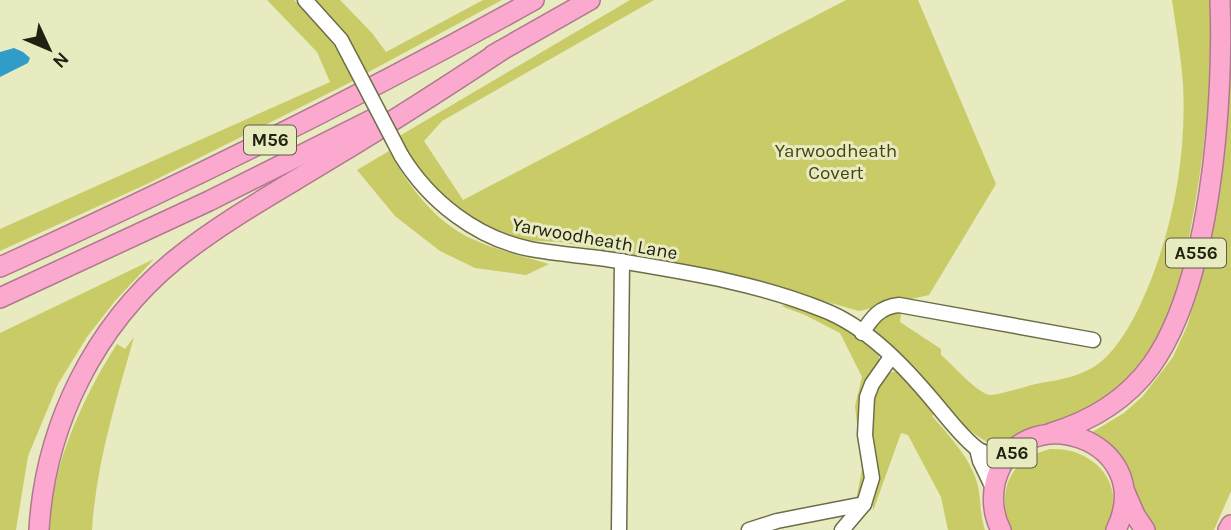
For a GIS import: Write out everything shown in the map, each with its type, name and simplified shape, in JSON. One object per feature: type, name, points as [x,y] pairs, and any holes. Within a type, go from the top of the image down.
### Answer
[{"type":"highway","name":"M56","points":[[0,267],[286,132],[534,0]]},
{"type":"highway","name":"M56","points":[[0,298],[333,140],[590,0]]},
{"type":"highway","name":"A556","points":[[1051,433],[1096,415],[1135,385],[1157,355],[1176,320],[1199,243],[1214,155],[1221,62],[1220,0]]},
{"type":"highway","points":[[39,530],[51,455],[68,404],[108,331],[144,288],[178,258],[222,226],[384,127],[502,50]]},
{"type":"highway","name":"A56","points":[[1001,530],[996,521],[993,503],[1002,466],[1031,439],[1051,433],[1070,434],[1089,440],[1105,451],[1116,466],[1128,500],[1145,530]]},
{"type":"highway","points":[[1116,530],[1124,505],[1123,484]]},
{"type":"highway","points":[[1228,530],[1231,525]]},
{"type":"street","name":"Yarwoodheath Lane","points":[[305,0],[341,40],[412,173],[438,201],[458,217],[500,241],[738,283],[826,310],[862,333],[916,380],[977,449],[994,491]]},
{"type":"street","points":[[619,530],[622,261]]},
{"type":"street","points":[[862,333],[879,311],[888,306],[899,305],[1093,340]]},
{"type":"street","points":[[842,530],[864,504],[872,478],[865,435],[867,397],[872,384],[891,357]]},
{"type":"street","points":[[977,449],[1010,456]]},
{"type":"street","points":[[749,530],[777,521],[864,504]]},
{"type":"green space","points":[[267,0],[294,0],[303,8],[340,54],[353,81],[147,184],[0,251],[0,229],[330,82],[317,52]]},
{"type":"green space","points":[[310,0],[340,0],[372,33],[386,52],[483,0],[502,0],[363,75]]},
{"type":"green space","name":"Yarwoodheath Covert","points":[[630,0],[654,0],[442,121],[424,141],[463,200],[846,0],[918,0],[996,184],[929,295],[859,311],[763,284],[625,254],[560,242],[517,240],[487,230],[457,213],[423,180],[396,138]]},
{"type":"green space","points":[[1172,0],[1211,0],[1211,29],[1207,116],[1200,174],[1182,271],[1171,309],[1142,361],[1106,398],[1078,414],[1005,445],[987,442],[962,424],[870,332],[887,315],[901,314],[900,322],[941,349],[941,355],[965,378],[990,395],[1074,376],[1092,368],[1108,356],[1128,329],[1153,276],[1175,195],[1184,112]]},
{"type":"green space","points":[[1231,59],[1231,491],[1214,530],[1156,530],[1089,434],[1124,413],[1143,396],[1173,357],[1188,324],[1219,197],[1227,133]]},
{"type":"green space","points":[[389,151],[423,201],[457,231],[489,246],[549,264],[526,275],[475,268],[440,251],[395,216],[357,170]]},
{"type":"green space","points":[[154,259],[115,301],[87,337],[58,384],[28,456],[16,530],[0,530],[0,333]]},
{"type":"green space","points":[[792,304],[838,324],[878,352],[880,364],[866,393],[870,476],[863,500],[856,500],[862,469],[855,406],[862,377],[840,333],[781,306]]},
{"type":"green space","points":[[134,337],[102,457],[92,530],[50,530],[62,457],[81,409],[117,344],[125,349]]},
{"type":"green space","points":[[899,371],[936,412],[932,416],[959,448],[970,466],[978,486],[985,530],[948,530],[941,497],[908,435],[901,433],[873,511],[878,461],[871,431],[870,411],[883,380],[890,373]]},
{"type":"green space","points":[[1050,449],[1067,450],[1081,455],[1094,462],[1104,473],[1111,485],[1113,499],[1112,514],[1106,530],[1010,530],[1005,502],[1009,479],[1024,461]]},
{"type":"water","points":[[14,48],[30,58],[28,63],[0,77],[0,52]]}]
